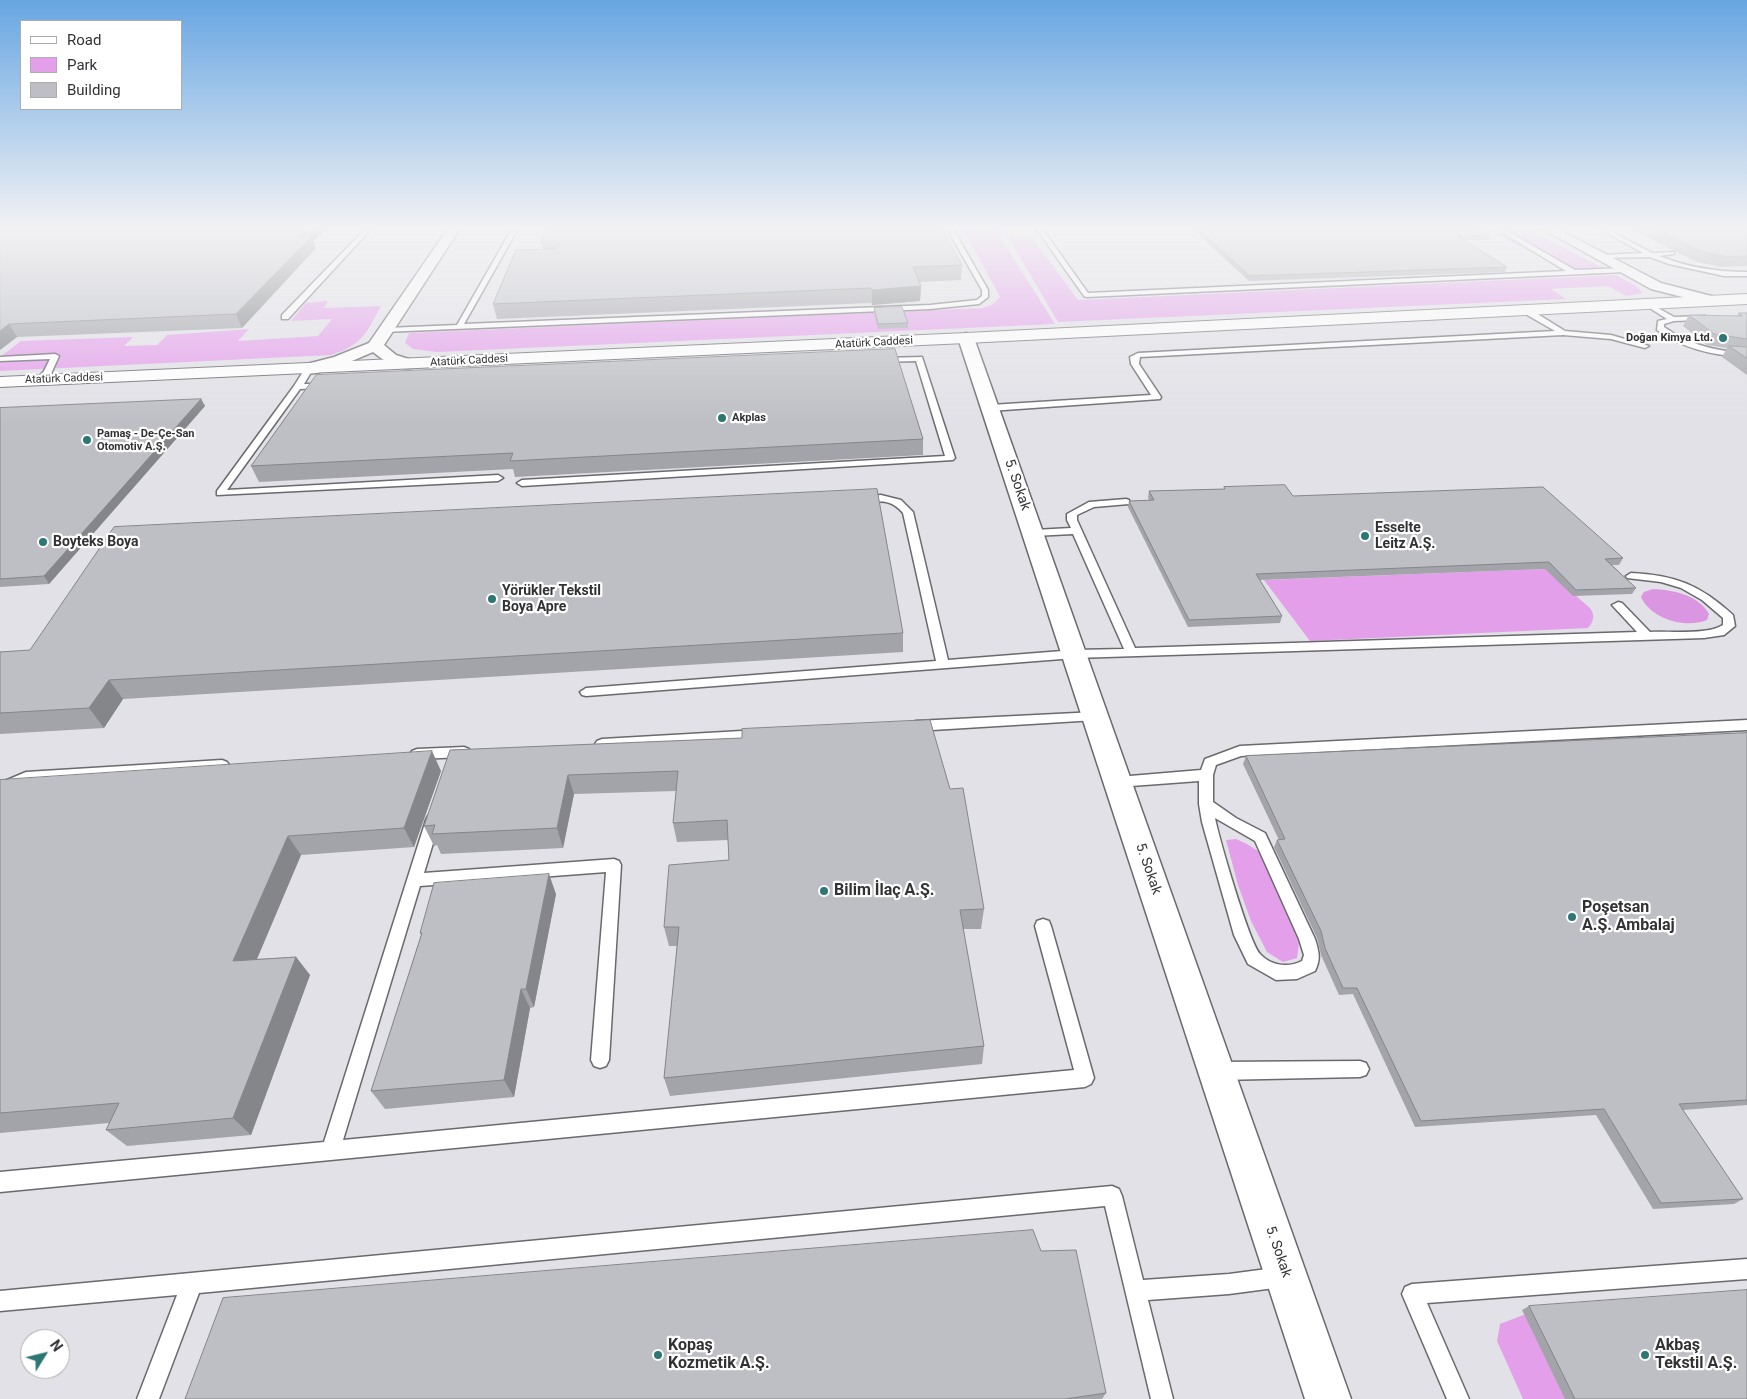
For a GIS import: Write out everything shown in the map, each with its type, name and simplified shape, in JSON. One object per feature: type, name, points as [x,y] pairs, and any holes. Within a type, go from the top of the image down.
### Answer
[{"type":"street","points":[[308,369],[340,360],[375,346],[411,292]]},
{"type":"street","points":[[1652,304],[1658,292]]},
{"type":"street","points":[[1680,292],[1714,301]]},
{"type":"street","name":"Atatürk Caddesi","points":[[0,382],[966,338],[1747,299]]},
{"type":"street","name":"5. Sokak","points":[[966,338],[1328,1399]]},
{"type":"street","points":[[375,346],[390,358],[409,364]]},
{"type":"lane","points":[[285,317],[308,292]]},
{"type":"lane","points":[[460,326],[479,292]]},
{"type":"lane","points":[[386,330],[930,307],[979,302],[985,297],[985,292]]},
{"type":"lane","points":[[1085,292],[1086,294],[1124,292]]},
{"type":"lane","points":[[1652,304],[1673,319]]},
{"type":"lane","points":[[1524,310],[1563,333]]},
{"type":"lane","points":[[1710,318],[1673,319],[1661,323],[1660,328],[1678,340],[1722,353],[1747,355]]},
{"type":"lane","points":[[990,408],[1157,397],[1135,364],[1134,358],[1138,355],[1563,333],[1611,336],[1645,346]]},
{"type":"lane","points":[[0,359],[55,356],[48,372],[40,380]]},
{"type":"lane","points":[[522,484],[950,458],[919,359],[869,361]]},
{"type":"lane","points":[[308,369],[298,387],[220,493],[498,478]]},
{"type":"lane","points":[[298,387],[337,386]]},
{"type":"lane","points":[[846,500],[886,498],[902,503],[908,512],[943,664]]},
{"type":"lane","points":[[1126,502],[1092,504],[1072,514],[1072,520],[1130,652]]},
{"type":"lane","points":[[1034,533],[1076,531]]},
{"type":"lane","points":[[586,692],[1074,654],[1704,634],[1720,632],[1729,626],[1729,617],[1711,600],[1688,586],[1668,579],[1631,576]]},
{"type":"lane","points":[[1618,605],[1647,636]]},
{"type":"lane","points":[[899,727],[1096,716]]},
{"type":"lane","points":[[1206,804],[1231,822],[1260,837],[1307,939],[1312,955],[1308,966],[1297,972],[1276,973],[1254,959],[1242,935],[1209,822],[1206,804],[1206,775],[1210,762],[1240,751],[1747,725]]},
{"type":"lane","points":[[594,744],[771,734]]},
{"type":"lane","points":[[406,755],[475,751]]},
{"type":"lane","points":[[450,770],[456,752]]},
{"type":"lane","points":[[3,785],[26,777],[41,775],[238,764]]},
{"type":"lane","points":[[1118,782],[1206,775]]},
{"type":"lane","points":[[331,1150],[413,880],[438,807]]},
{"type":"lane","points":[[413,880],[614,865],[600,1060]]},
{"type":"lane","points":[[0,1182],[1085,1078],[1043,926]]},
{"type":"lane","points":[[1216,1071],[1360,1069]]},
{"type":"lane","points":[[0,1301],[1112,1196],[1162,1399]]},
{"type":"lane","points":[[1458,1399],[1412,1294],[1747,1269]]},
{"type":"lane","points":[[1135,1291],[1229,1284],[1286,1276]]},
{"type":"lane","points":[[148,1399],[192,1283]]},
{"type":"green space","points":[[997,292],[1035,292],[1055,324],[437,352],[413,349],[405,343],[409,333],[982,308],[992,305],[1000,297]]},
{"type":"green space","points":[[1041,292],[1072,292],[1078,300],[1244,292],[1556,292],[1566,299],[1058,322]]},
{"type":"green space","points":[[1619,292],[1643,293],[1626,296]]},
{"type":"green space","points":[[328,301],[324,308],[381,306],[362,337],[350,347],[331,355],[0,371],[0,357],[21,341],[133,337],[124,346],[157,345],[167,335],[249,329],[238,341],[318,336],[332,319],[291,321],[306,303]]},
{"type":"green space","points":[[1545,569],[1590,608],[1593,618],[1588,628],[1310,641],[1264,580]]},
{"type":"green space","points":[[1236,839],[1261,853],[1296,927],[1299,943],[1297,958],[1283,962],[1267,952],[1251,921],[1238,885],[1226,840]]},
{"type":"green space","points":[[1526,1314],[1567,1399],[1523,1399],[1497,1341],[1500,1324]]},
{"type":"shaded area","points":[[1653,589],[1677,592],[1699,602],[1709,614],[1707,620],[1689,623],[1670,620],[1660,616],[1646,605],[1641,597],[1644,592]]},
{"type":"building","points":[[0,292],[257,292],[236,314],[9,324],[0,331]]},
{"type":"building","points":[[498,292],[770,292],[493,304]]},
{"type":"building","points":[[902,307],[908,323],[878,324],[874,308]]},
{"type":"building","points":[[1739,313],[1747,313],[1747,339],[1714,334],[1689,315],[1742,316]]},
{"type":"building","points":[[1729,346],[1747,347],[1747,358]]},
{"type":"building","points":[[895,349],[923,439],[510,461],[513,453],[251,466],[316,375]]},
{"type":"building","points":[[201,399],[44,576],[0,579],[0,408]]},
{"type":"building","name":"Esselte Leitz A.Ş.","points":[[1285,485],[1293,496],[1543,487],[1623,558],[1605,559],[1636,588],[1576,590],[1549,562],[1256,574],[1282,616],[1189,620],[1129,501],[1154,500],[1149,491]]},
{"type":"building","name":"Yörükler Tekstil Boya Apre","points":[[877,489],[903,633],[109,680],[89,708],[0,713],[0,652],[30,650],[114,527]]},
{"type":"building","name":"Bilim İlaç A.Ş.","points":[[930,720],[950,789],[963,788],[984,909],[960,910],[984,1046],[664,1078],[679,927],[664,927],[669,865],[729,860],[727,820],[673,823],[678,771],[568,775],[557,828],[432,834],[435,825],[424,826],[450,750],[742,738],[742,729]]},
{"type":"building","name":"Poşetsan A.Ş. Ambalaj","points":[[1747,733],[1747,1100],[1679,1104],[1743,1199],[1661,1203],[1604,1109],[1421,1121],[1357,988],[1343,988],[1325,948],[1321,931],[1277,840],[1285,839],[1246,756]]},
{"type":"building","points":[[432,751],[404,828],[288,836],[233,961],[296,957],[233,1118],[106,1130],[119,1103],[0,1113],[0,780]]},
{"type":"building","points":[[549,874],[526,989],[521,989],[504,1080],[371,1091],[422,933],[420,933],[434,883]]},
{"type":"building","name":"Kopaş Kozmetik A.Ş.","points":[[1033,1230],[1041,1251],[1076,1250],[1106,1393],[1065,1399],[185,1399],[223,1298]]},
{"type":"building","name":"Akbaş Tekstil A.Ş.","points":[[1747,1290],[1747,1399],[1575,1399],[1529,1306]]},
{"type":"place","name":"Doğan Kimya Ltd.","points":[[1723,338]]},
{"type":"place","name":"Akplas","points":[[722,418]]},
{"type":"place","name":"Pamaş - De-Çe-San Otomotiv A.Ş.","points":[[87,440]]},
{"type":"place","name":"Esselte Leitz A.Ş.","points":[[1365,536]]},
{"type":"place","name":"Boyteks Boya","points":[[43,542]]},
{"type":"place","name":"Yörükler Tekstil Boya Apre","points":[[492,599]]},
{"type":"place","name":"Bilim İlaç A.Ş.","points":[[824,891]]},
{"type":"place","name":"Poşetsan A.Ş. Ambalaj","points":[[1572,917]]},
{"type":"place","name":"Kopaş Kozmetik A.Ş.","points":[[658,1355]]},
{"type":"place","name":"Akbaş Tekstil A.Ş.","points":[[1645,1355]]}]
